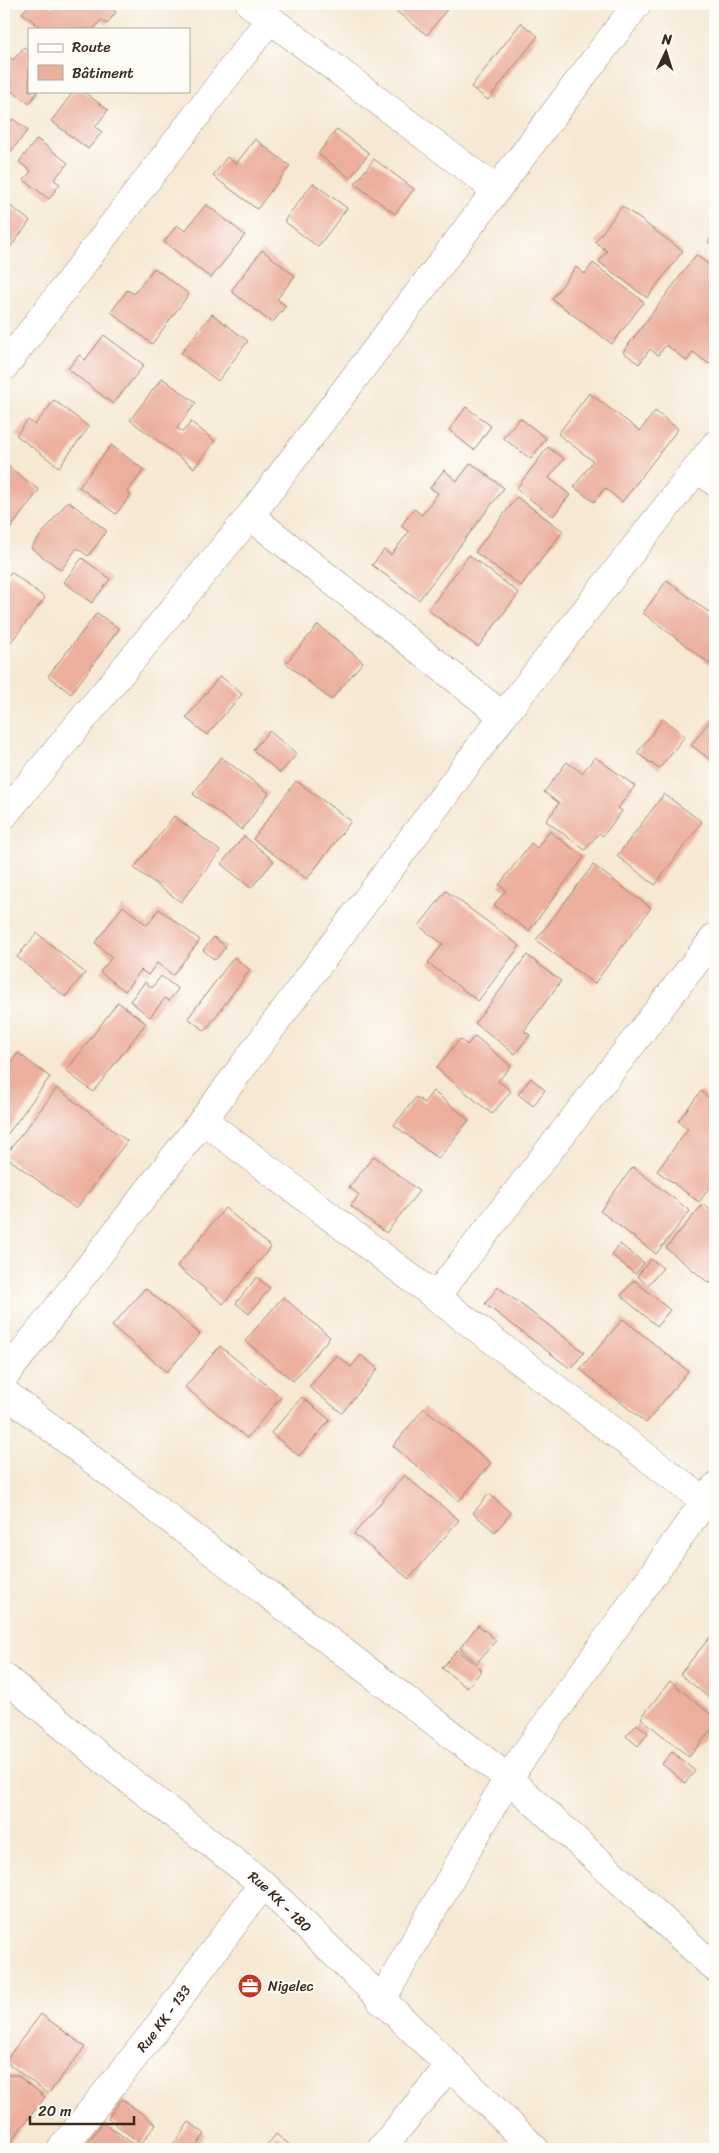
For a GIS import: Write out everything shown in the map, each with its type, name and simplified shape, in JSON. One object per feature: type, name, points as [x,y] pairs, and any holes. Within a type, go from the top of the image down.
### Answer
[{"type":"street","points":[[4,815],[250,516],[636,4]]},
{"type":"street","points":[[4,367],[260,11],[496,190]]},
{"type":"street","points":[[4,1377],[204,1120],[503,716],[706,475],[715,445]]},
{"type":"street","points":[[250,516],[503,716]]},
{"type":"street","points":[[436,1296],[715,937]]},
{"type":"street","points":[[204,1120],[436,1296],[712,1499],[508,1778],[381,2001]]},
{"type":"street","points":[[4,1392],[508,1778],[715,1968]]},
{"type":"street","name":"Rue KK - 180","points":[[4,1677],[110,1765],[263,1884],[535,2149]]},
{"type":"street","name":"Rue KK - 133","points":[[61,2149],[154,2032],[263,1884]]},
{"type":"street","points":[[381,2149],[449,2066]]},
{"type":"building","points":[[30,4],[48,4],[52,7],[55,4],[105,4],[116,12],[107,24],[101,20],[95,28],[42,28],[22,13]]},
{"type":"building","points":[[393,4],[451,4],[427,35],[391,7]]},
{"type":"building","points":[[521,23],[538,36],[488,100],[471,87]]},
{"type":"building","points":[[24,47],[28,50],[28,92],[37,92],[29,104],[4,85],[5,54],[13,60]]},
{"type":"building","points":[[73,92],[84,92],[108,110],[95,127],[102,132],[88,149],[51,121]]},
{"type":"building","points":[[4,115],[28,130],[9,154],[4,150]]},
{"type":"building","points":[[337,129],[369,153],[350,178],[318,154]]},
{"type":"building","points":[[37,139],[68,163],[54,180],[60,184],[49,199],[24,180],[31,171],[19,162]]},
{"type":"building","points":[[255,139],[290,166],[257,209],[213,176],[227,157],[236,164]]},
{"type":"building","points":[[374,159],[414,189],[395,214],[355,184]]},
{"type":"building","points":[[313,183],[347,208],[318,247],[284,221]]},
{"type":"building","points":[[4,201],[30,221],[6,253],[4,252]]},
{"type":"building","points":[[206,204],[245,235],[211,278],[164,242],[177,225],[185,231]]},
{"type":"building","points":[[622,206],[683,251],[647,298],[599,262],[607,251],[595,242]]},
{"type":"building","points":[[715,233],[715,247],[708,242]]},
{"type":"building","points":[[262,250],[295,276],[277,299],[286,306],[272,323],[231,291]]},
{"type":"building","points":[[696,255],[715,269],[715,357],[709,364],[693,352],[687,361],[666,345],[658,355],[650,349],[639,364],[623,352]]},
{"type":"building","points":[[593,263],[644,302],[612,344],[552,299],[576,267],[585,274]]},
{"type":"building","points":[[154,268],[189,294],[152,344],[111,312],[127,290],[134,294]]},
{"type":"building","points":[[212,314],[248,341],[218,381],[181,353]]},
{"type":"building","points":[[104,335],[144,365],[113,404],[68,369],[79,355],[85,360]]},
{"type":"building","points":[[162,378],[196,403],[177,428],[183,432],[191,422],[215,441],[194,468],[130,420]]},
{"type":"building","points":[[589,393],[640,431],[655,411],[678,429],[622,502],[605,488],[594,502],[574,487],[593,461],[558,434]]},
{"type":"building","points":[[54,400],[89,427],[59,467],[16,435],[28,420],[35,425]]},
{"type":"building","points":[[466,407],[491,426],[474,450],[449,430]]},
{"type":"building","points":[[520,418],[546,438],[531,459],[503,438]]},
{"type":"building","points":[[111,445],[144,470],[127,492],[131,495],[116,514],[79,487]]},
{"type":"building","points":[[548,447],[564,459],[549,478],[570,495],[553,516],[516,489]]},
{"type":"building","points":[[4,463],[39,490],[6,534],[4,533]]},
{"type":"building","points":[[471,463],[504,488],[419,600],[372,565],[384,550],[391,555],[409,532],[401,526],[414,509],[422,515],[438,493],[430,488],[444,470],[457,481]]},
{"type":"building","points":[[517,497],[563,531],[521,586],[475,552]]},
{"type":"building","points":[[68,501],[107,531],[88,556],[77,548],[61,570],[31,548]]},
{"type":"building","points":[[469,555],[519,593],[478,647],[428,610]]},
{"type":"building","points":[[82,558],[110,579],[92,603],[64,582]]},
{"type":"building","points":[[11,572],[45,598],[11,642],[4,636],[4,581]]},
{"type":"building","points":[[667,580],[715,617],[715,668],[643,613]]},
{"type":"building","points":[[97,613],[119,629],[71,694],[48,676]]},
{"type":"building","points":[[318,625],[363,662],[331,700],[286,663]]},
{"type":"building","points":[[220,676],[242,694],[207,735],[186,718]]},
{"type":"building","points":[[715,714],[715,763],[691,745]]},
{"type":"building","points":[[663,719],[685,736],[659,769],[637,753]]},
{"type":"building","points":[[269,731],[297,754],[280,773],[253,750]]},
{"type":"building","points":[[221,757],[269,793],[242,830],[193,794]]},
{"type":"building","points":[[595,757],[635,786],[618,808],[622,811],[603,836],[599,833],[585,850],[546,821],[559,803],[544,792],[567,762],[582,773]]},
{"type":"building","points":[[296,781],[351,821],[307,879],[253,839]]},
{"type":"building","points":[[664,794],[702,822],[655,885],[617,856]]},
{"type":"building","points":[[174,816],[220,851],[181,902],[134,868]]},
{"type":"building","points":[[549,831],[584,857],[529,931],[494,905],[506,890],[499,885],[531,843],[537,848]]},
{"type":"building","points":[[244,836],[274,861],[251,888],[221,864]]},
{"type":"building","points":[[593,865],[651,908],[594,984],[536,940]]},
{"type":"building","points":[[446,891],[520,946],[478,1001],[428,963],[443,944],[419,926]]},
{"type":"building","points":[[123,906],[147,925],[159,909],[200,940],[173,975],[157,963],[148,975],[141,970],[125,991],[100,972],[112,957],[95,943]]},
{"type":"building","points":[[37,933],[85,973],[65,997],[17,957]]},
{"type":"building","points":[[214,937],[226,947],[215,960],[203,950]]},
{"type":"building","points":[[527,955],[561,981],[524,1031],[530,1035],[515,1054],[475,1023]]},
{"type":"building","points":[[234,957],[250,970],[205,1031],[188,1018]]},
{"type":"building","points":[[161,976],[178,989],[169,1001],[165,998],[150,1017],[130,1001],[145,982],[152,988]]},
{"type":"building","points":[[118,1002],[146,1023],[93,1092],[66,1071]]},
{"type":"building","points":[[475,1036],[511,1066],[498,1081],[511,1091],[492,1114],[436,1068],[460,1039],[467,1045]]},
{"type":"building","points":[[18,1053],[50,1077],[4,1139],[4,1072]]},
{"type":"building","points":[[531,1078],[545,1090],[533,1106],[518,1094]]},
{"type":"building","points":[[57,1088],[127,1141],[76,1209],[5,1156]]},
{"type":"building","points":[[715,1088],[715,1180],[699,1202],[657,1171],[688,1129],[678,1121],[701,1091],[708,1097]]},
{"type":"building","points":[[433,1091],[469,1120],[438,1159],[394,1125],[416,1097],[424,1103]]},
{"type":"building","points":[[374,1156],[419,1191],[386,1233],[351,1206],[359,1195],[349,1187]]},
{"type":"building","points":[[633,1167],[690,1211],[656,1254],[600,1211]]},
{"type":"building","points":[[703,1204],[715,1214],[715,1277],[710,1284],[666,1248]]},
{"type":"building","points":[[225,1208],[271,1247],[223,1304],[177,1266]]},
{"type":"building","points":[[620,1244],[644,1263],[635,1274],[611,1254]]},
{"type":"building","points":[[651,1259],[663,1268],[648,1285],[637,1276]]},
{"type":"building","points":[[257,1277],[270,1288],[249,1314],[236,1303]]},
{"type":"building","points":[[634,1280],[670,1310],[657,1326],[621,1296]]},
{"type":"building","points":[[498,1287],[584,1352],[571,1369],[485,1304]]},
{"type":"building","points":[[145,1288],[200,1334],[167,1372],[112,1326]]},
{"type":"building","points":[[283,1297],[330,1337],[293,1381],[245,1341]]},
{"type":"building","points":[[623,1319],[688,1371],[646,1423],[580,1369]]},
{"type":"building","points":[[220,1346],[281,1397],[247,1438],[185,1387]]},
{"type":"building","points":[[336,1355],[351,1367],[361,1355],[378,1369],[342,1413],[309,1387]]},
{"type":"building","points":[[302,1397],[330,1420],[299,1456],[271,1433]]},
{"type":"building","points":[[424,1408],[491,1463],[459,1501],[393,1446]]},
{"type":"building","points":[[404,1475],[459,1520],[409,1579],[354,1534]]},
{"type":"building","points":[[489,1494],[511,1513],[495,1532],[473,1513]]},
{"type":"building","points":[[478,1625],[496,1640],[477,1663],[460,1648]]},
{"type":"building","points":[[715,1631],[715,1701],[714,1702],[680,1674]]},
{"type":"building","points":[[457,1650],[482,1670],[467,1688],[442,1668]]},
{"type":"building","points":[[670,1681],[715,1718],[715,1725],[689,1757],[641,1718]]},
{"type":"building","points":[[637,1724],[648,1733],[638,1746],[626,1736]]},
{"type":"building","points":[[672,1752],[695,1771],[685,1783],[662,1764]]},
{"type":"building","points":[[41,2014],[85,2047],[48,2094],[5,2061]]},
{"type":"building","points":[[4,2075],[17,2075],[45,2097],[5,2149]]},
{"type":"building","points":[[122,2099],[156,2124],[141,2144],[108,2118]]},
{"type":"building","points":[[103,2122],[140,2149],[83,2149]]},
{"type":"building","points":[[189,2122],[205,2134],[194,2149],[170,2149]]},
{"type":"building","points":[[276,2134],[295,2149],[269,2149],[266,2147]]},
{"type":"place","name":"Nigelec","points":[[250,1986]]}]
